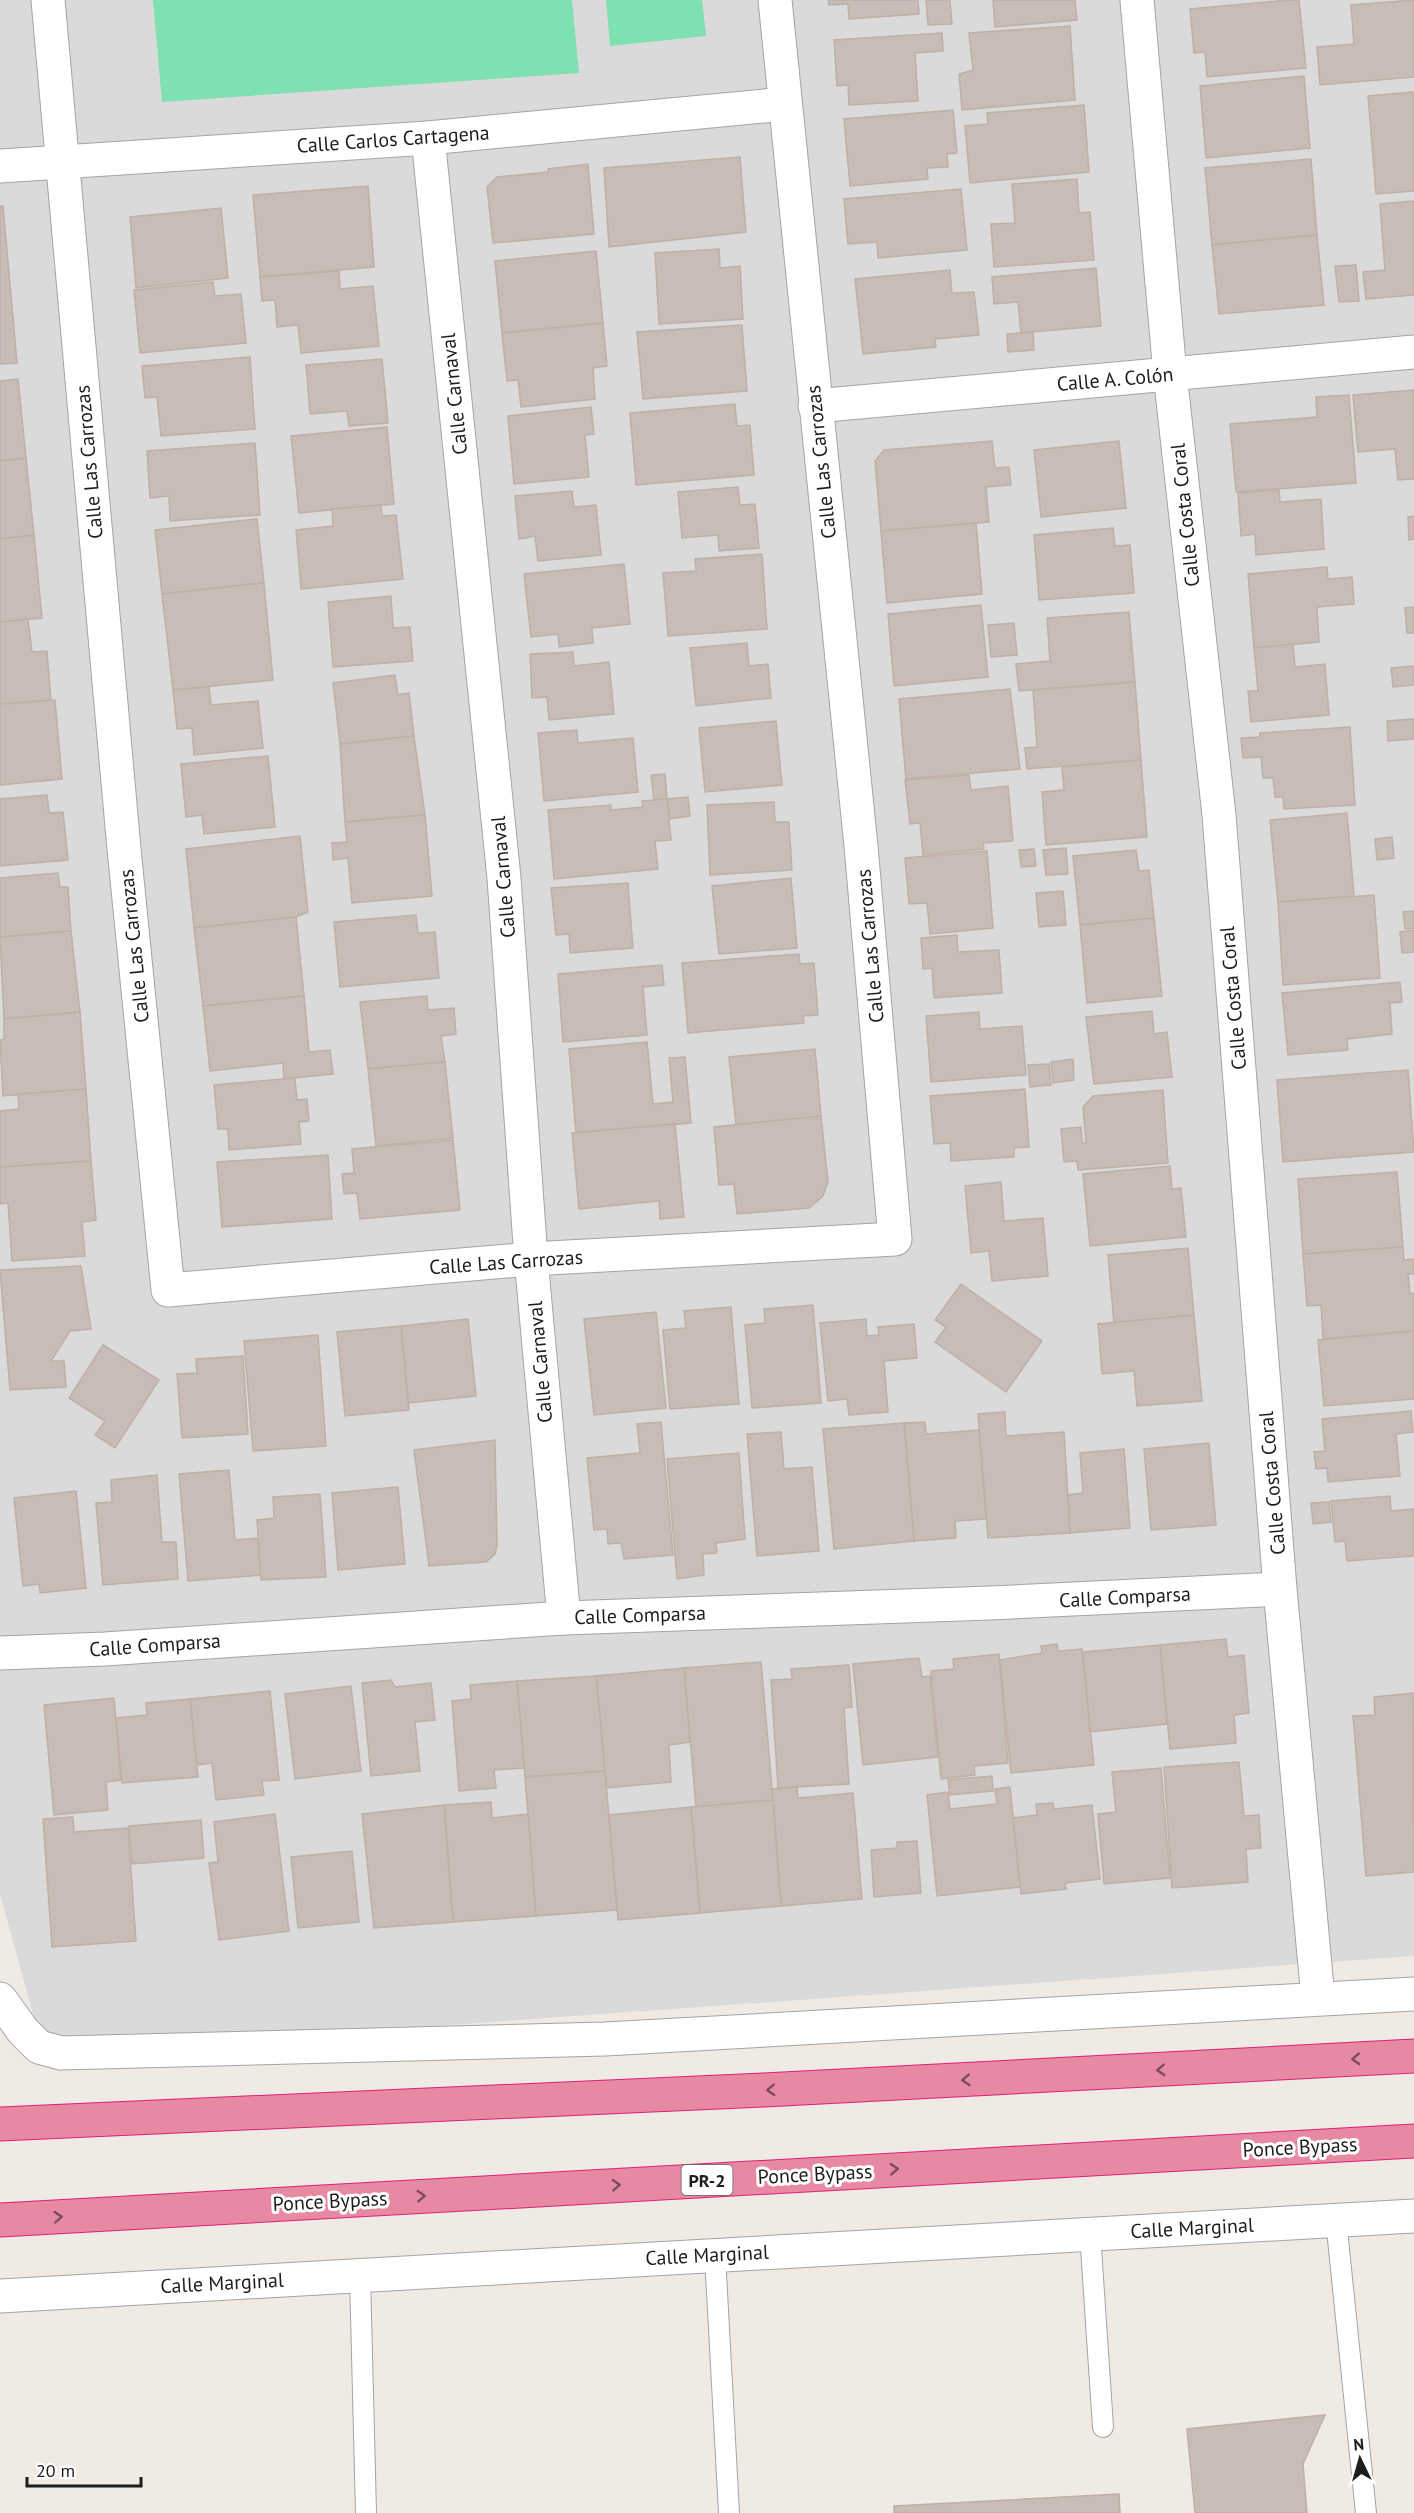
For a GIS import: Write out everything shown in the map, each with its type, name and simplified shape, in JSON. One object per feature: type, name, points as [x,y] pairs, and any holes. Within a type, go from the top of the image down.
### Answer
[{"type":"highway","points":[[0,2124],[765,2090],[1414,2056]]},
{"type":"highway","name":"Ponce Bypass","points":[[0,2220],[1414,2141]]},
{"type":"street","name":"Calle Las Carrozas","points":[[48,0],[122,826],[168,1290],[531,1259],[895,1239],[861,846],[775,0]]},
{"type":"street","name":"Calle Costa Coral","points":[[1137,0],[1170,374],[1218,815],[1280,1589],[1318,1998]]},
{"type":"street","name":"Calle Carlos Cartagena","points":[[0,166],[428,138],[785,104]]},
{"type":"street","name":"Calle Carnaval","points":[[428,138],[504,878],[531,1259],[564,1618]]},
{"type":"street","name":"Calle A. Colón","points":[[815,406],[1414,352]]},
{"type":"street","name":"Calle Comparsa","points":[[0,1653],[105,1649],[564,1618],[990,1604],[1280,1589]]},
{"type":"street","points":[[0,1999],[23,2031],[39,2047],[61,2054],[605,2039],[1414,1994]]},
{"type":"street","name":"Calle Marginal","points":[[0,2296],[1414,2216]]},
{"type":"lane","points":[[1336,2220],[1366,2513]]},
{"type":"lane","points":[[1090,2233],[1102,2427]]},
{"type":"lane","points":[[715,2255],[729,2513]]},
{"type":"lane","points":[[360,2275],[366,2513]]},
{"type":"shaded area","points":[[0,0],[1414,0],[1414,1956],[44,2054],[0,1894]]},
{"type":"green space","points":[[153,0],[572,0],[579,73],[162,102]]},
{"type":"green space","points":[[606,0],[702,0],[706,36],[610,46]]},
{"type":"building","points":[[828,0],[918,0],[919,14],[849,19],[848,4],[829,5]]},
{"type":"building","points":[[926,0],[950,0],[952,24],[928,25]]},
{"type":"building","points":[[993,0],[1075,0],[1077,20],[995,27]]},
{"type":"building","points":[[1299,0],[1306,68],[1207,77],[1205,52],[1194,53],[1190,9]]},
{"type":"building","points":[[1414,0],[1414,77],[1320,85],[1317,47],[1354,44],[1351,5]]},
{"type":"building","points":[[1070,26],[1075,100],[962,110],[959,74],[973,70],[969,33]]},
{"type":"building","points":[[942,33],[943,51],[915,53],[918,101],[849,105],[848,85],[837,86],[834,40]]},
{"type":"building","points":[[1304,76],[1310,148],[1206,158],[1200,86]]},
{"type":"building","points":[[1414,92],[1414,191],[1376,194],[1368,96]]},
{"type":"building","points":[[1084,105],[1089,172],[970,183],[965,126],[988,124],[987,113]]},
{"type":"building","points":[[953,110],[957,153],[947,154],[948,167],[927,168],[928,179],[850,186],[844,119]]},
{"type":"building","points":[[740,157],[746,232],[609,247],[604,168]]},
{"type":"building","points":[[1311,159],[1317,235],[1212,245],[1205,168]]},
{"type":"building","points":[[588,164],[594,234],[493,243],[487,187],[497,177],[548,172],[548,169]]},
{"type":"building","points":[[1077,179],[1079,213],[1090,212],[1094,260],[994,267],[991,224],[1015,223],[1012,184]]},
{"type":"building","points":[[368,186],[374,267],[260,277],[253,195]]},
{"type":"building","points":[[961,189],[967,250],[878,258],[877,242],[848,244],[844,199]]},
{"type":"building","points":[[1414,201],[1414,295],[1366,299],[1363,272],[1385,270],[1380,204]]},
{"type":"building","points":[[0,206],[3,206],[17,363],[0,364]]},
{"type":"building","points":[[221,208],[228,278],[136,288],[130,217]]},
{"type":"building","points":[[1317,235],[1324,305],[1219,314],[1212,245]]},
{"type":"building","points":[[719,249],[720,268],[740,266],[743,319],[659,324],[655,253]]},
{"type":"building","points":[[596,251],[603,323],[502,333],[495,261]]},
{"type":"building","points":[[1356,265],[1359,301],[1339,302],[1335,266]]},
{"type":"building","points":[[1096,268],[1101,326],[1021,333],[1018,302],[994,304],[992,277]]},
{"type":"building","points":[[950,270],[952,293],[974,292],[979,335],[935,339],[936,347],[863,354],[855,279]]},
{"type":"building","points":[[339,271],[340,289],[373,286],[379,346],[301,353],[298,325],[277,327],[275,300],[262,301],[260,277]]},
{"type":"building","points":[[213,282],[215,296],[241,294],[246,343],[140,353],[134,290]]},
{"type":"building","points":[[603,323],[607,366],[593,368],[595,399],[521,407],[518,380],[507,381],[502,333]]},
{"type":"building","points":[[742,325],[747,391],[643,399],[637,332]]},
{"type":"building","points":[[1033,332],[1034,350],[1008,352],[1007,334]]},
{"type":"building","points":[[250,357],[255,429],[161,436],[157,397],[145,398],[142,366]]},
{"type":"building","points":[[382,359],[388,423],[349,426],[347,411],[310,414],[306,365]]},
{"type":"building","points":[[18,379],[26,458],[0,461],[0,381]]},
{"type":"building","points":[[1414,390],[1414,479],[1398,480],[1395,449],[1358,452],[1353,395]]},
{"type":"building","points":[[1349,395],[1356,483],[1236,492],[1230,424],[1317,417],[1316,397]]},
{"type":"building","points":[[735,404],[737,426],[750,425],[754,475],[636,485],[630,413]]},
{"type":"building","points":[[591,407],[594,434],[585,435],[589,477],[514,484],[508,416]]},
{"type":"building","points":[[387,427],[394,504],[299,513],[291,436]]},
{"type":"building","points":[[992,441],[995,468],[1009,467],[1011,485],[986,487],[989,522],[881,531],[875,461],[884,450]]},
{"type":"building","points":[[1119,441],[1126,508],[1041,517],[1034,450]]},
{"type":"building","points":[[255,443],[260,515],[170,521],[169,496],[150,498],[147,451]]},
{"type":"building","points":[[26,458],[34,535],[0,539],[0,461]]},
{"type":"building","points":[[738,487],[740,505],[755,504],[759,548],[719,551],[718,535],[682,538],[678,492]]},
{"type":"building","points":[[1279,490],[1280,502],[1321,499],[1324,549],[1256,555],[1255,534],[1241,536],[1238,493]]},
{"type":"building","points":[[572,491],[574,507],[596,505],[601,555],[538,561],[535,536],[519,539],[515,496]]},
{"type":"building","points":[[381,505],[382,516],[396,515],[403,579],[301,589],[296,530],[333,526],[332,509]]},
{"type":"building","points":[[1414,516],[1414,539],[1409,540],[1408,517]]},
{"type":"building","points":[[257,519],[264,583],[162,594],[155,530]]},
{"type":"building","points":[[976,523],[982,594],[887,603],[881,531]]},
{"type":"building","points":[[1113,528],[1115,546],[1130,545],[1134,593],[1039,600],[1034,535]]},
{"type":"building","points":[[34,535],[42,618],[0,622],[0,539]]},
{"type":"building","points":[[762,554],[767,629],[668,636],[663,573],[696,571],[695,559]]},
{"type":"building","points":[[624,564],[630,624],[592,628],[593,643],[559,647],[558,634],[531,637],[524,574]]},
{"type":"building","points":[[1327,567],[1328,579],[1352,577],[1354,604],[1317,607],[1319,642],[1254,648],[1248,574]]},
{"type":"building","points":[[264,583],[273,680],[173,690],[162,594]]},
{"type":"building","points":[[391,596],[393,628],[410,627],[413,661],[333,667],[328,602]]},
{"type":"building","points":[[981,605],[988,677],[894,686],[888,614]]},
{"type":"building","points":[[1414,607],[1414,633],[1407,633],[1405,608]]},
{"type":"building","points":[[1129,612],[1135,682],[1019,691],[1016,664],[1050,661],[1047,618]]},
{"type":"building","points":[[28,619],[32,652],[47,651],[51,700],[0,704],[0,622]]},
{"type":"building","points":[[1014,623],[1017,655],[991,657],[988,625]]},
{"type":"building","points":[[747,643],[749,666],[768,664],[771,698],[696,706],[690,648]]},
{"type":"building","points":[[1293,644],[1295,667],[1325,664],[1329,715],[1251,722],[1248,691],[1258,691],[1254,648]]},
{"type":"building","points":[[573,652],[574,666],[609,662],[614,714],[549,720],[547,697],[532,698],[530,654]]},
{"type":"building","points":[[1414,666],[1414,685],[1393,687],[1391,668]]},
{"type":"building","points":[[395,675],[398,695],[409,693],[414,736],[340,744],[333,683]]},
{"type":"building","points":[[1135,682],[1141,760],[1027,769],[1025,748],[1037,747],[1033,690]]},
{"type":"building","points":[[209,687],[211,705],[258,701],[263,748],[194,755],[192,728],[177,729],[173,690]]},
{"type":"building","points":[[1010,689],[1020,769],[906,779],[899,699]]},
{"type":"building","points":[[55,700],[62,779],[0,785],[0,704]]},
{"type":"building","points":[[1414,719],[1414,739],[1388,741],[1387,721]]},
{"type":"building","points":[[776,721],[782,785],[705,792],[699,728]]},
{"type":"building","points":[[1350,727],[1355,805],[1284,809],[1283,797],[1275,797],[1273,778],[1263,778],[1261,757],[1243,758],[1241,738],[1260,737],[1260,733]]},
{"type":"building","points":[[577,730],[578,743],[633,738],[638,792],[544,801],[538,733]]},
{"type":"building","points":[[414,736],[425,815],[345,822],[340,744]]},
{"type":"building","points":[[268,756],[275,827],[204,834],[202,815],[186,817],[181,764]]},
{"type":"building","points":[[1141,760],[1147,837],[1046,845],[1042,792],[1064,790],[1062,767]]},
{"type":"building","points":[[665,774],[667,799],[654,800],[651,775]]},
{"type":"building","points":[[969,775],[971,790],[1008,786],[1013,841],[983,843],[984,849],[923,855],[920,823],[910,824],[905,780]]},
{"type":"building","points":[[47,795],[49,813],[63,812],[68,860],[0,866],[0,799]]},
{"type":"building","points":[[688,797],[690,816],[670,819],[667,799]]},
{"type":"building","points":[[667,799],[671,840],[655,841],[658,869],[554,879],[548,810],[611,805],[611,810],[643,807],[642,801]]},
{"type":"building","points":[[774,802],[775,822],[789,822],[792,870],[710,875],[707,805]]},
{"type":"building","points":[[1347,813],[1354,896],[1278,902],[1270,820]]},
{"type":"building","points":[[425,815],[432,896],[352,903],[348,858],[333,860],[332,843],[347,842],[345,822]]},
{"type":"building","points":[[300,836],[308,912],[296,917],[194,928],[186,849]]},
{"type":"building","points":[[1392,837],[1394,858],[1377,860],[1375,839]]},
{"type":"building","points":[[1066,848],[1068,874],[1046,875],[1043,850]]},
{"type":"building","points":[[1034,849],[1036,866],[1021,867],[1019,850]]},
{"type":"building","points":[[1136,850],[1139,871],[1149,870],[1154,918],[1080,925],[1073,856]]},
{"type":"building","points":[[987,851],[993,928],[930,934],[927,903],[909,904],[905,858]]},
{"type":"building","points":[[58,873],[60,887],[68,887],[71,931],[0,937],[0,878]]},
{"type":"building","points":[[791,878],[797,948],[719,954],[712,886]]},
{"type":"building","points":[[628,883],[633,948],[570,953],[569,934],[556,935],[551,888]]},
{"type":"building","points":[[1063,891],[1066,925],[1039,927],[1036,893]]},
{"type":"building","points":[[1374,895],[1380,978],[1283,985],[1278,902]]},
{"type":"building","points":[[1414,911],[1414,928],[1405,929],[1403,912]]},
{"type":"building","points":[[416,915],[418,933],[435,932],[439,978],[340,987],[334,922]]},
{"type":"building","points":[[296,917],[304,996],[203,1006],[194,928]]},
{"type":"building","points":[[1154,918],[1162,996],[1087,1003],[1080,925]]},
{"type":"building","points":[[1414,930],[1414,952],[1402,953],[1400,932]]},
{"type":"building","points":[[71,931],[80,1012],[4,1019],[0,937]]},
{"type":"building","points":[[957,935],[958,952],[999,950],[1002,993],[934,998],[932,968],[923,969],[921,938]]},
{"type":"building","points":[[799,954],[800,964],[814,963],[818,1015],[803,1016],[804,1023],[688,1033],[682,963]]},
{"type":"building","points":[[662,965],[664,985],[643,987],[647,1035],[563,1042],[558,974]]},
{"type":"building","points":[[1400,982],[1402,1002],[1390,1003],[1392,1034],[1347,1039],[1348,1050],[1288,1055],[1282,993]]},
{"type":"building","points":[[304,996],[309,1052],[330,1050],[333,1074],[284,1079],[283,1063],[210,1071],[203,1006]]},
{"type":"building","points":[[427,996],[428,1010],[454,1008],[456,1034],[441,1036],[445,1062],[368,1069],[360,1002]]},
{"type":"building","points":[[1152,1011],[1154,1034],[1167,1032],[1172,1077],[1094,1084],[1086,1017]]},
{"type":"building","points":[[80,1012],[86,1089],[3,1096],[0,1040],[4,1039],[4,1019]]},
{"type":"building","points":[[979,1012],[980,1029],[1022,1026],[1026,1075],[931,1082],[926,1016]]},
{"type":"building","points":[[647,1042],[653,1104],[673,1102],[669,1058],[685,1057],[691,1123],[576,1133],[569,1049]]},
{"type":"building","points":[[815,1049],[821,1116],[736,1125],[729,1057]]},
{"type":"building","points":[[1073,1059],[1074,1080],[1053,1083],[1051,1062]]},
{"type":"building","points":[[445,1062],[453,1138],[376,1146],[368,1069]]},
{"type":"building","points":[[1049,1064],[1051,1085],[1030,1087],[1028,1065]]},
{"type":"building","points":[[1408,1070],[1414,1152],[1283,1162],[1277,1080]]},
{"type":"building","points":[[295,1078],[297,1100],[307,1099],[309,1121],[299,1122],[301,1144],[229,1150],[228,1129],[218,1129],[214,1085]]},
{"type":"building","points":[[86,1089],[91,1161],[0,1167],[0,1111],[19,1109],[18,1094]]},
{"type":"building","points":[[1025,1089],[1029,1147],[1014,1148],[1014,1157],[951,1161],[950,1143],[934,1144],[930,1096]]},
{"type":"building","points":[[1163,1090],[1168,1163],[1078,1170],[1077,1161],[1064,1162],[1061,1129],[1081,1127],[1082,1143],[1086,1143],[1083,1107],[1093,1096]]},
{"type":"building","points":[[821,1116],[828,1182],[823,1196],[809,1208],[737,1214],[734,1184],[719,1185],[714,1127]]},
{"type":"building","points":[[675,1124],[684,1217],[660,1219],[659,1201],[579,1209],[572,1133]]},
{"type":"building","points":[[453,1140],[460,1210],[360,1219],[357,1193],[344,1194],[342,1174],[354,1173],[352,1149]]},
{"type":"building","points":[[328,1155],[332,1219],[222,1227],[217,1162]]},
{"type":"building","points":[[91,1161],[96,1220],[82,1222],[85,1256],[12,1261],[8,1203],[0,1204],[0,1167]]},
{"type":"building","points":[[1170,1166],[1172,1189],[1181,1188],[1186,1237],[1090,1246],[1083,1174]]},
{"type":"building","points":[[1397,1172],[1403,1247],[1303,1254],[1298,1179]]},
{"type":"building","points":[[1001,1182],[1004,1221],[1043,1218],[1048,1276],[992,1281],[989,1251],[971,1253],[965,1186]]},
{"type":"building","points":[[1403,1247],[1404,1260],[1414,1259],[1414,1274],[1408,1274],[1410,1294],[1414,1293],[1414,1331],[1323,1339],[1321,1305],[1307,1306],[1303,1254]]},
{"type":"building","points":[[1188,1248],[1194,1315],[1114,1323],[1108,1255]]},
{"type":"building","points":[[81,1266],[91,1329],[70,1331],[51,1361],[64,1361],[66,1387],[10,1390],[0,1270]]},
{"type":"building","points":[[961,1284],[1042,1341],[1006,1392],[935,1342],[946,1327],[935,1320]]},
{"type":"building","points":[[813,1305],[821,1403],[752,1408],[745,1325],[765,1323],[764,1309]]},
{"type":"building","points":[[731,1307],[739,1404],[670,1409],[663,1330],[686,1328],[684,1311]]},
{"type":"building","points":[[656,1312],[666,1408],[594,1415],[584,1319]]},
{"type":"building","points":[[1194,1315],[1202,1401],[1137,1406],[1134,1371],[1102,1374],[1098,1324]]},
{"type":"building","points":[[468,1319],[476,1396],[408,1403],[401,1326]]},
{"type":"building","points":[[866,1319],[867,1336],[879,1335],[878,1327],[914,1324],[917,1358],[884,1361],[888,1412],[849,1415],[847,1399],[828,1401],[820,1323]]},
{"type":"building","points":[[401,1326],[409,1410],[345,1416],[337,1332]]},
{"type":"building","points":[[1414,1331],[1414,1399],[1324,1406],[1318,1340]]},
{"type":"building","points":[[318,1335],[326,1446],[253,1451],[244,1341]]},
{"type":"building","points":[[103,1345],[159,1380],[115,1448],[95,1435],[105,1421],[69,1398]]},
{"type":"building","points":[[243,1356],[248,1434],[182,1438],[177,1374],[197,1373],[196,1359]]},
{"type":"building","points":[[1411,1411],[1413,1432],[1396,1434],[1400,1476],[1328,1482],[1327,1468],[1316,1469],[1314,1452],[1325,1451],[1322,1419]]},
{"type":"building","points":[[1005,1412],[1006,1436],[1064,1432],[1070,1533],[988,1538],[978,1414]]},
{"type":"building","points":[[661,1422],[673,1555],[624,1559],[621,1543],[608,1544],[607,1529],[594,1530],[587,1458],[640,1453],[637,1424]]},
{"type":"building","points":[[925,1422],[926,1434],[979,1430],[986,1519],[955,1521],[956,1538],[914,1541],[904,1423]]},
{"type":"building","points":[[904,1423],[914,1541],[834,1549],[823,1429]]},
{"type":"building","points":[[781,1432],[784,1469],[812,1467],[819,1551],[757,1556],[747,1434]]},
{"type":"building","points":[[495,1440],[497,1545],[495,1554],[486,1562],[429,1566],[414,1450]]},
{"type":"building","points":[[1209,1443],[1216,1525],[1151,1530],[1144,1449]]},
{"type":"building","points":[[1124,1449],[1130,1528],[1070,1533],[1068,1495],[1083,1493],[1080,1453]]},
{"type":"building","points":[[739,1453],[745,1539],[716,1543],[717,1553],[703,1554],[704,1575],[677,1579],[667,1459]]},
{"type":"building","points":[[229,1470],[235,1540],[258,1538],[261,1575],[188,1581],[179,1474]]},
{"type":"building","points":[[157,1475],[162,1542],[176,1542],[178,1579],[103,1585],[96,1503],[112,1502],[111,1480]]},
{"type":"building","points":[[398,1487],[405,1564],[338,1570],[332,1493]]},
{"type":"building","points":[[76,1491],[86,1588],[40,1593],[39,1584],[23,1586],[14,1498]]},
{"type":"building","points":[[320,1494],[326,1577],[261,1580],[257,1520],[274,1518],[273,1497]]},
{"type":"building","points":[[1390,1496],[1391,1511],[1414,1509],[1414,1556],[1347,1561],[1345,1541],[1335,1542],[1331,1501]]},
{"type":"building","points":[[1329,1502],[1331,1522],[1313,1524],[1311,1503]]},
{"type":"building","points":[[1226,1639],[1228,1657],[1244,1655],[1249,1713],[1234,1715],[1236,1743],[1170,1749],[1160,1645]]},
{"type":"building","points":[[1057,1644],[1058,1651],[1082,1649],[1094,1765],[1011,1773],[1000,1660],[1042,1653],[1041,1646]]},
{"type":"building","points":[[1160,1645],[1167,1724],[1090,1732],[1083,1652]]},
{"type":"building","points":[[999,1654],[1008,1763],[974,1766],[975,1775],[941,1779],[931,1671],[954,1669],[953,1659]]},
{"type":"building","points":[[919,1658],[922,1677],[930,1676],[938,1757],[863,1765],[853,1664]]},
{"type":"building","points":[[761,1662],[773,1800],[696,1807],[684,1668]]},
{"type":"building","points":[[849,1665],[852,1707],[844,1708],[849,1784],[778,1788],[771,1680],[792,1679],[791,1669]]},
{"type":"building","points":[[684,1668],[690,1742],[669,1745],[671,1782],[606,1788],[596,1676]]},
{"type":"building","points":[[596,1676],[605,1771],[525,1777],[517,1681]]},
{"type":"building","points":[[391,1680],[395,1687],[431,1683],[435,1720],[415,1722],[420,1771],[371,1776],[362,1683]]},
{"type":"building","points":[[517,1681],[524,1768],[494,1770],[496,1788],[459,1791],[452,1701],[471,1699],[470,1685]]},
{"type":"building","points":[[351,1686],[361,1771],[295,1779],[285,1694]]},
{"type":"building","points":[[270,1691],[279,1780],[262,1781],[264,1795],[216,1800],[212,1763],[197,1765],[190,1699]]},
{"type":"building","points":[[1413,1693],[1414,1872],[1366,1876],[1353,1716],[1375,1715],[1374,1697]]},
{"type":"building","points":[[114,1698],[121,1780],[106,1782],[108,1810],[54,1815],[44,1705]]},
{"type":"building","points":[[190,1699],[198,1777],[122,1783],[116,1718],[147,1715],[146,1703]]},
{"type":"building","points":[[1239,1762],[1244,1816],[1259,1815],[1261,1848],[1246,1849],[1248,1882],[1172,1888],[1164,1767]]},
{"type":"building","points":[[1161,1768],[1170,1878],[1104,1884],[1098,1814],[1116,1812],[1112,1772]]},
{"type":"building","points":[[605,1771],[617,1910],[536,1916],[525,1777]]},
{"type":"building","points":[[992,1776],[993,1791],[950,1795],[948,1780]]},
{"type":"building","points":[[797,1787],[798,1798],[853,1793],[862,1899],[781,1906],[772,1789]]},
{"type":"building","points":[[1010,1787],[1021,1887],[937,1896],[927,1795],[948,1792],[950,1809],[997,1804],[995,1789]]},
{"type":"building","points":[[773,1800],[781,1906],[700,1913],[691,1807]]},
{"type":"building","points":[[491,1802],[492,1818],[528,1814],[536,1916],[453,1922],[444,1805]]},
{"type":"building","points":[[1053,1803],[1054,1809],[1092,1805],[1100,1879],[1065,1883],[1066,1889],[1021,1894],[1013,1818],[1037,1815],[1036,1804]]},
{"type":"building","points":[[444,1805],[453,1922],[374,1928],[362,1814]]},
{"type":"building","points":[[691,1807],[700,1913],[618,1920],[609,1815]]},
{"type":"building","points":[[275,1814],[289,1931],[219,1940],[209,1863],[218,1862],[214,1822]]},
{"type":"building","points":[[73,1817],[74,1832],[128,1828],[136,1941],[52,1947],[43,1819]]},
{"type":"building","points":[[201,1820],[204,1858],[132,1864],[129,1826]]},
{"type":"building","points":[[917,1841],[921,1893],[874,1897],[871,1850],[897,1848],[897,1842]]},
{"type":"building","points":[[352,1851],[359,1922],[298,1928],[291,1857]]},
{"type":"building","points":[[1325,2415],[1303,2464],[1307,2513],[1195,2513],[1187,2429]]},
{"type":"building","points":[[1119,2494],[1120,2513],[894,2513],[894,2506]]}]
